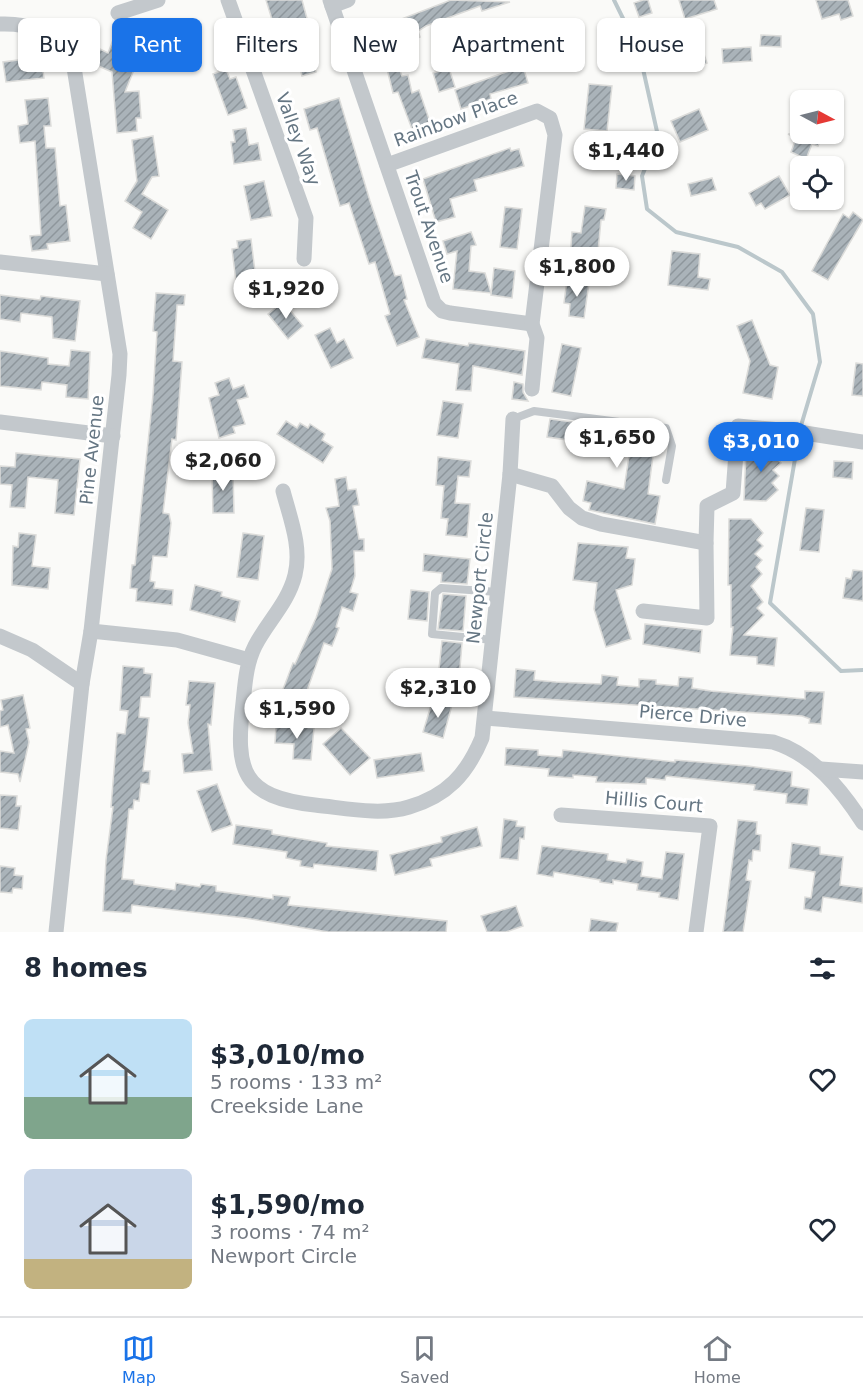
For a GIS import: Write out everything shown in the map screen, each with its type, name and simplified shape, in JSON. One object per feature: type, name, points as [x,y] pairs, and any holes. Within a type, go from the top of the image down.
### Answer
[{"type":"street","points":[[118,13],[158,0]]},
{"type":"street","name":"Valley Way","points":[[228,0],[306,218],[304,259]]},
{"type":"street","points":[[331,3],[348,0]]},
{"type":"street","name":"Trout Avenue","points":[[331,3],[434,303],[450,313],[532,324]]},
{"type":"street","name":"Pine Avenue","points":[[0,24],[14,24],[49,34],[64,43],[72,55],[120,354],[113,435],[91,631],[82,684],[56,932]]},
{"type":"street","name":"Rainbow Place","points":[[387,165],[537,111],[550,118],[555,135],[532,324],[537,338],[532,389]]},
{"type":"street","points":[[0,262],[107,274]]},
{"type":"street","name":"Newport Circle","points":[[283,491],[297,550],[296,575],[287,598],[256,644],[249,660],[239,733],[241,757],[253,782],[271,797],[285,802],[389,811],[421,804],[453,785],[465,771],[482,738],[510,474],[513,419]]},
{"type":"street","points":[[0,422],[113,435]]},
{"type":"street","points":[[643,611],[707,618],[707,506],[733,493],[738,426],[792,431],[863,442]]},
{"type":"street","points":[[510,474],[552,486],[569,508],[582,518],[601,524],[706,543]]},
{"type":"street","points":[[91,631],[177,640],[249,660]]},
{"type":"street","points":[[0,636],[32,650],[82,684]]},
{"type":"street","name":"Pierce Drive","points":[[485,718],[773,742],[788,747],[821,769],[863,823]]},
{"type":"street","points":[[821,769],[863,772]]},
{"type":"street","name":"Hillis Court","points":[[561,815],[710,826],[696,932]]},
{"type":"lane","points":[[513,419],[534,411],[666,428],[672,446],[666,480]]},
{"type":"lane","points":[[493,640],[432,634],[435,593],[441,588],[498,592]]},
{"type":"building","points":[[266,0],[302,0],[307,18],[272,18]]},
{"type":"building","points":[[451,0],[510,2],[482,11],[480,6],[448,18],[431,18],[431,24],[419,30],[419,18],[404,18]]},
{"type":"building","points":[[648,0],[652,13],[639,17],[634,3]]},
{"type":"building","points":[[679,0],[714,0],[717,9],[685,18]]},
{"type":"building","points":[[816,0],[848,0],[853,16],[841,20],[839,14],[822,19]]},
{"type":"building","points":[[761,35],[781,36],[781,47],[760,46]]},
{"type":"building","points":[[112,43],[112,72],[100,67],[100,49],[108,53]]},
{"type":"building","points":[[751,47],[752,61],[723,63],[722,49]]},
{"type":"building","points":[[18,60],[18,72],[43,72],[44,78],[6,82],[3,62]]},
{"type":"building","points":[[112,72],[133,72],[125,92],[139,91],[141,118],[136,118],[137,131],[117,133]]},
{"type":"building","points":[[227,72],[230,79],[236,77],[247,108],[228,115],[213,74]]},
{"type":"building","points":[[301,72],[316,72],[302,76]]},
{"type":"building","points":[[388,72],[401,72],[402,76],[408,75],[412,93],[419,90],[430,122],[412,129],[398,92],[393,93]]},
{"type":"building","points":[[450,72],[455,87],[439,92],[433,73]]},
{"type":"building","points":[[506,72],[525,72],[528,83],[490,94],[491,99],[461,109],[455,90]]},
{"type":"building","points":[[589,84],[612,86],[607,131],[584,129]]},
{"type":"building","points":[[48,98],[51,126],[44,126],[46,148],[55,148],[60,206],[66,205],[70,241],[47,244],[48,249],[32,251],[30,236],[41,235],[35,141],[20,143],[18,126],[28,124],[25,100]]},
{"type":"building","points":[[339,98],[395,276],[401,275],[407,299],[404,300],[419,337],[397,346],[385,316],[390,314],[375,262],[369,264],[349,203],[340,206],[317,128],[310,130],[304,109]]},
{"type":"building","points":[[699,109],[708,130],[680,142],[671,121]]},
{"type":"building","points":[[246,128],[249,145],[258,143],[261,160],[234,164],[231,142],[235,142],[233,130]]},
{"type":"building","points":[[153,136],[159,176],[152,177],[142,194],[168,210],[151,239],[133,228],[142,212],[125,201],[137,181],[132,140]]},
{"type":"building","points":[[794,144],[812,144],[807,156],[800,156],[791,152]]},
{"type":"building","points":[[510,148],[511,151],[519,149],[524,166],[474,180],[477,191],[450,199],[455,217],[436,222],[423,179]]},
{"type":"building","points":[[617,174],[635,176],[634,190],[616,188]]},
{"type":"building","points":[[779,176],[790,195],[765,209],[761,203],[756,206],[749,193]]},
{"type":"building","points":[[712,178],[716,190],[691,196],[688,184]]},
{"type":"building","points":[[264,181],[272,216],[251,220],[244,186]]},
{"type":"building","points":[[585,206],[606,209],[604,220],[601,220],[597,262],[570,259],[572,232],[581,233]]},
{"type":"building","points":[[505,207],[522,209],[517,249],[500,247]]},
{"type":"building","points":[[853,212],[863,220],[828,280],[812,271],[843,214],[849,218]]},
{"type":"building","points":[[471,232],[476,245],[471,246],[469,271],[485,273],[491,293],[453,289],[457,251],[447,254],[443,241]]},
{"type":"building","points":[[251,239],[256,280],[236,282],[232,249],[238,248],[237,241]]},
{"type":"building","points":[[672,251],[700,254],[698,277],[710,279],[708,290],[668,285]]},
{"type":"building","points":[[494,268],[515,271],[512,298],[491,295]]},
{"type":"building","points":[[567,280],[589,283],[584,318],[569,316],[570,304],[564,303]]},
{"type":"building","points":[[156,293],[185,295],[184,305],[177,305],[173,361],[182,362],[176,440],[172,439],[163,513],[169,514],[171,523],[167,557],[153,556],[150,581],[155,582],[154,588],[173,590],[172,605],[136,601],[137,589],[130,588],[132,565],[135,565],[153,395],[157,332],[153,331]]},
{"type":"building","points":[[0,295],[40,300],[41,296],[80,301],[75,341],[53,338],[52,317],[21,313],[20,322],[0,319]]},
{"type":"building","points":[[283,302],[303,326],[288,339],[268,314]]},
{"type":"building","points":[[752,320],[770,365],[778,367],[772,399],[743,393],[750,361],[737,326]]},
{"type":"building","points":[[330,328],[337,343],[344,339],[353,358],[331,368],[315,335]]},
{"type":"building","points":[[426,339],[468,346],[469,343],[525,351],[522,375],[473,366],[471,391],[456,390],[459,364],[422,358]]},
{"type":"building","points":[[562,344],[581,348],[571,396],[552,392]]},
{"type":"building","points":[[71,350],[90,352],[88,399],[66,397],[67,385],[42,382],[41,390],[0,386],[0,351],[48,358],[48,364],[69,366]]},
{"type":"building","points":[[856,363],[863,364],[863,396],[852,395]]},
{"type":"building","points":[[229,378],[233,389],[244,385],[248,397],[237,400],[245,424],[233,427],[235,433],[219,438],[209,398],[219,395],[215,383]]},
{"type":"building","points":[[514,382],[523,384],[523,392],[528,401],[512,399]]},
{"type":"building","points":[[443,401],[463,404],[458,438],[437,435]]},
{"type":"building","points":[[550,419],[656,433],[648,494],[660,496],[655,524],[589,510],[591,503],[583,501],[587,481],[624,489],[630,449],[547,437]]},
{"type":"building","points":[[286,421],[297,428],[300,423],[308,428],[310,424],[325,434],[322,440],[333,447],[323,463],[277,434]]},
{"type":"building","points":[[774,442],[782,450],[775,456],[781,463],[773,470],[779,476],[772,483],[778,490],[766,501],[744,500],[746,451],[769,447]]},
{"type":"building","points":[[16,453],[80,459],[74,515],[55,513],[58,480],[28,477],[25,508],[10,507],[12,485],[0,484],[0,466],[15,467]]},
{"type":"building","points":[[438,457],[471,461],[469,477],[458,476],[455,503],[470,504],[467,537],[446,535],[448,519],[441,518],[444,486],[436,485]]},
{"type":"building","points":[[834,461],[853,462],[852,479],[833,477]]},
{"type":"building","points":[[212,471],[233,471],[234,513],[213,513]]},
{"type":"building","points":[[346,477],[348,490],[356,489],[359,505],[353,506],[359,539],[364,539],[364,551],[354,551],[355,576],[350,592],[358,594],[353,611],[342,607],[336,627],[339,628],[332,646],[324,643],[299,713],[277,705],[293,663],[295,664],[316,618],[332,569],[330,521],[326,508],[339,506],[335,479]]},
{"type":"building","points":[[806,508],[824,510],[819,552],[800,550]]},
{"type":"building","points":[[729,519],[751,519],[763,533],[757,540],[763,546],[755,554],[762,560],[756,567],[762,574],[751,586],[763,602],[757,608],[764,615],[744,635],[777,638],[774,666],[757,664],[757,657],[730,655],[733,627],[731,627],[731,585],[728,585]]},
{"type":"building","points":[[19,533],[36,535],[32,566],[50,568],[48,589],[12,585],[13,546],[18,547]]},
{"type":"building","points":[[243,533],[264,536],[258,580],[237,577]]},
{"type":"building","points":[[578,543],[628,547],[626,558],[635,559],[632,585],[616,590],[631,639],[606,647],[594,609],[597,583],[573,580]]},
{"type":"building","points":[[424,554],[470,559],[467,584],[441,582],[442,573],[423,571]]},
{"type":"building","points":[[853,570],[863,571],[863,601],[843,598],[846,578],[851,579]]},
{"type":"building","points":[[195,585],[222,592],[221,596],[240,601],[235,622],[190,610]]},
{"type":"building","points":[[411,590],[429,592],[427,621],[408,619]]},
{"type":"building","points":[[443,594],[466,596],[463,631],[438,629]]},
{"type":"building","points":[[645,624],[702,630],[700,653],[643,644]]},
{"type":"building","points":[[442,641],[462,643],[459,680],[438,678]]},
{"type":"building","points":[[123,666],[144,668],[144,673],[152,674],[150,697],[141,697],[139,717],[149,718],[143,771],[150,771],[149,784],[141,783],[139,801],[134,800],[133,809],[129,809],[122,879],[134,880],[134,884],[175,890],[176,883],[200,887],[201,884],[216,886],[216,891],[273,899],[273,895],[290,897],[288,905],[447,921],[446,932],[328,932],[245,918],[132,905],[131,913],[103,911],[106,860],[113,807],[111,807],[117,733],[125,734],[128,711],[120,710]]},
{"type":"building","points":[[516,669],[535,671],[534,680],[556,682],[601,684],[602,675],[618,677],[617,685],[639,687],[639,679],[656,680],[656,684],[678,686],[679,677],[693,678],[692,688],[711,691],[805,699],[805,691],[824,692],[821,724],[809,723],[810,719],[802,716],[514,697]]},
{"type":"building","points":[[189,681],[215,683],[211,725],[208,724],[212,770],[184,773],[182,754],[193,753],[188,723],[190,705],[186,705]]},
{"type":"building","points":[[23,695],[30,728],[26,729],[29,742],[20,782],[18,774],[0,772],[0,751],[14,753],[8,725],[0,727],[0,711],[3,710],[1,700]]},
{"type":"building","points":[[433,699],[452,705],[443,738],[423,732]]},
{"type":"building","points":[[276,725],[314,728],[311,760],[293,759],[294,744],[275,743]]},
{"type":"building","points":[[341,728],[370,758],[350,775],[323,744]]},
{"type":"building","points":[[506,748],[538,750],[538,755],[562,757],[563,750],[792,772],[791,786],[809,789],[807,805],[786,803],[787,794],[754,790],[755,785],[666,776],[665,780],[646,778],[646,784],[596,782],[597,777],[573,775],[573,778],[548,776],[549,769],[505,765]]},
{"type":"building","points":[[421,753],[424,771],[377,778],[374,760]]},
{"type":"building","points":[[217,784],[232,825],[212,832],[197,791]]},
{"type":"building","points":[[0,795],[17,796],[16,806],[21,806],[18,830],[0,828]]},
{"type":"building","points":[[504,819],[517,821],[516,826],[525,827],[524,839],[520,838],[518,860],[500,858]]},
{"type":"building","points":[[738,820],[757,822],[756,834],[761,835],[760,851],[753,850],[752,861],[749,860],[746,880],[751,881],[743,932],[723,932]]},
{"type":"building","points":[[236,825],[272,830],[272,834],[327,843],[326,846],[378,851],[376,871],[314,864],[313,868],[300,866],[301,861],[286,858],[287,852],[233,844]]},
{"type":"building","points":[[477,827],[482,846],[430,859],[432,866],[395,875],[390,855],[442,842],[441,837]]},
{"type":"building","points":[[792,843],[820,847],[820,854],[843,857],[840,885],[863,888],[862,903],[823,897],[821,912],[804,909],[805,897],[811,898],[815,872],[789,868]]},
{"type":"building","points":[[542,846],[608,854],[607,860],[626,863],[627,859],[643,862],[641,876],[662,879],[666,852],[684,854],[678,900],[659,897],[660,893],[637,890],[638,884],[613,880],[613,884],[554,872],[553,877],[537,874]]},
{"type":"building","points":[[0,866],[15,868],[14,875],[23,876],[22,889],[13,888],[12,893],[0,892]]},
{"type":"building","points":[[516,906],[523,926],[506,932],[487,932],[481,916]]},
{"type":"building","points":[[591,919],[618,923],[616,932],[589,932]]},
{"type":"waterway","points":[[614,0],[639,51],[658,136],[642,176],[647,209],[676,232],[738,247],[782,272],[813,314],[820,362],[800,429]]},
{"type":"waterway","points":[[799,436],[770,603],[841,671],[863,670]]}]
